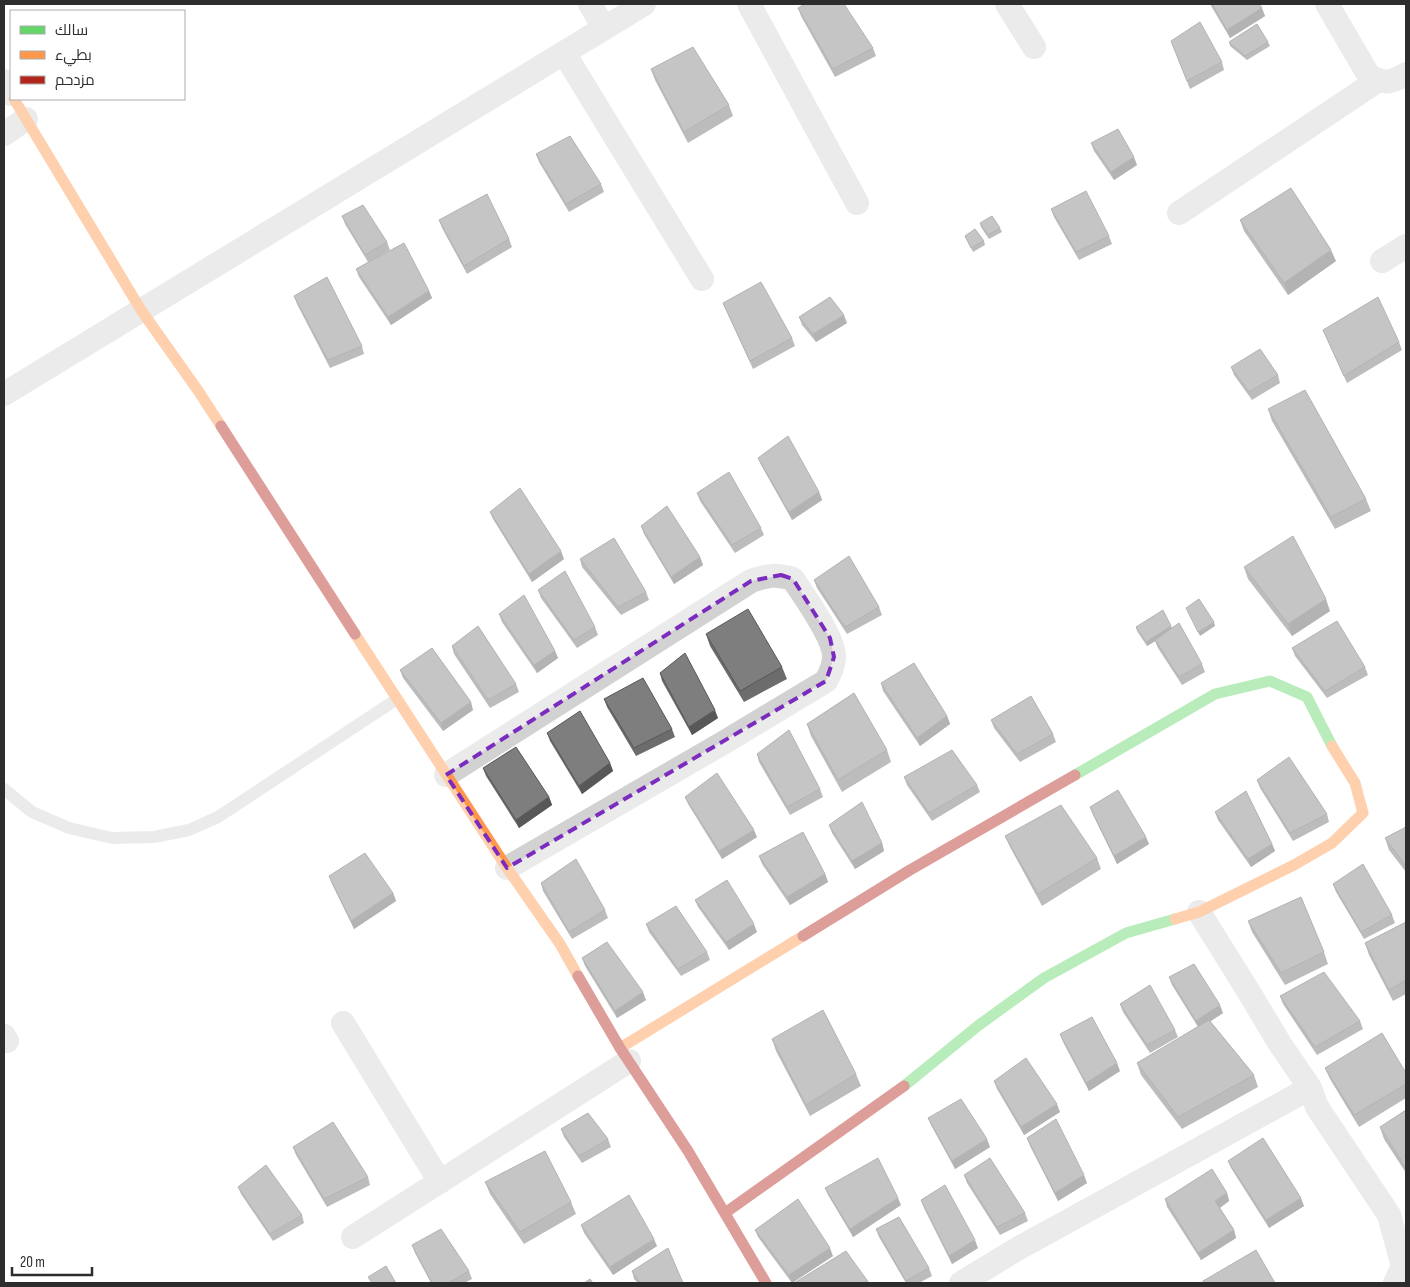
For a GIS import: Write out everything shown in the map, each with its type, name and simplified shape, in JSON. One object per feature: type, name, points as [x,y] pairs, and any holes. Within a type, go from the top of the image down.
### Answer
[{"type":"street","points":[[590,4],[604,28]]},
{"type":"street","points":[[4,394],[644,4]]},
{"type":"street","points":[[749,4],[857,203]]},
{"type":"street","points":[[1007,4],[1034,47]]},
{"type":"street","points":[[1327,4],[1369,76],[1378,81],[1386,82],[1406,74]]},
{"type":"street","points":[[564,53],[702,279]]},
{"type":"street","points":[[4,81],[10,92]]},
{"type":"street","points":[[1179,213],[1378,81]]},
{"type":"street","points":[[15,100],[141,310],[199,392],[446,775],[560,944],[624,1055],[688,1151],[766,1283]]},
{"type":"street","points":[[4,134],[26,119]]},
{"type":"street","points":[[1382,261],[1406,246]]},
{"type":"street","points":[[446,775],[751,581],[765,576],[781,575],[794,579],[830,638],[834,657],[832,671],[826,681],[507,868]]},
{"type":"street","points":[[353,1237],[440,1182],[624,1055],[910,870],[1215,694],[1270,681],[1307,697],[1332,745],[1355,783],[1363,813],[1332,844],[1294,865],[1198,912],[1126,933],[1044,978],[979,1025],[892,1095],[725,1213]]},
{"type":"street","points":[[1198,912],[1280,1044],[1310,1088],[1318,1107],[1389,1215],[1403,1266],[1395,1283]]},
{"type":"street","points":[[343,1023],[440,1182]]},
{"type":"street","points":[[960,1283],[1019,1248],[1310,1088]]},
{"type":"lane","points":[[4,789],[32,812],[69,828],[112,838],[154,837],[189,830],[218,817],[397,699]]},
{"type":"highlighted area","points":[[781,575],[793,579],[830,638],[834,657],[826,681],[507,868],[446,775],[751,581]]},
{"type":"building","points":[[805,4],[844,4],[873,48],[833,69],[798,8]]},
{"type":"building","points":[[1212,4],[1259,4],[1262,8],[1227,30]]},
{"type":"building","points":[[1200,22],[1222,62],[1187,81],[1171,41]]},
{"type":"building","points":[[1257,24],[1268,42],[1245,56],[1229,42]]},
{"type":"building","points":[[693,47],[729,105],[684,132],[651,69]]},
{"type":"building","points":[[1118,129],[1134,157],[1111,172],[1091,143]]},
{"type":"building","points":[[570,136],[601,184],[566,204],[536,154]]},
{"type":"building","points":[[1291,188],[1331,250],[1284,283],[1240,220]]},
{"type":"building","points":[[1086,191],[1109,236],[1076,252],[1051,209]]},
{"type":"building","points":[[487,194],[509,239],[464,266],[439,220]]},
{"type":"building","points":[[363,205],[387,242],[365,255],[342,216]]},
{"type":"building","points":[[992,216],[1000,228],[988,235],[980,223]]},
{"type":"building","points":[[975,229],[984,241],[971,248],[965,236]]},
{"type":"building","points":[[404,243],[429,291],[388,317],[356,269]]},
{"type":"building","points":[[327,277],[362,346],[328,360],[294,296]]},
{"type":"building","points":[[761,282],[792,338],[750,361],[723,303]]},
{"type":"building","points":[[830,297],[844,315],[813,334],[799,317]]},
{"type":"building","points":[[1378,297],[1399,342],[1344,376],[1323,330]]},
{"type":"building","points":[[1260,349],[1278,375],[1249,392],[1231,367]]},
{"type":"building","points":[[1305,390],[1366,499],[1331,517],[1268,409]]},
{"type":"building","points":[[788,436],[819,492],[789,512],[758,458]]},
{"type":"building","points":[[729,472],[761,528],[732,545],[697,493]]},
{"type":"building","points":[[520,488],[561,551],[529,574],[490,512]]},
{"type":"building","points":[[667,506],[700,557],[671,577],[641,526]]},
{"type":"building","points":[[1293,536],[1326,599],[1288,624],[1244,567]]},
{"type":"building","points":[[614,538],[646,592],[618,607],[580,559]]},
{"type":"building","points":[[849,556],[879,607],[845,627],[814,580]]},
{"type":"building","points":[[565,571],[595,627],[574,640],[538,590]]},
{"type":"building","points":[[524,595],[555,651],[534,665],[499,614]]},
{"type":"building","points":[[1199,599],[1214,622],[1198,632],[1186,608]]},
{"type":"building","points":[[748,609],[782,667],[740,691],[706,634]]},
{"type":"building","points":[[1163,610],[1171,626],[1146,642],[1136,627]]},
{"type":"building","points":[[1337,621],[1365,667],[1325,691],[1292,648]]},
{"type":"building","points":[[1179,623],[1202,664],[1179,677],[1155,640]]},
{"type":"building","points":[[478,626],[516,684],[488,700],[452,646]]},
{"type":"building","points":[[432,648],[471,702],[441,723],[400,670]]},
{"type":"building","points":[[685,653],[715,710],[689,727],[660,673]]},
{"type":"building","points":[[914,663],[947,716],[917,738],[881,683]]},
{"type":"building","points":[[643,678],[672,729],[634,748],[604,699]]},
{"type":"building","points":[[854,693],[887,750],[838,780],[807,724]]},
{"type":"building","points":[[1031,696],[1053,734],[1017,754],[991,720]]},
{"type":"building","points":[[580,711],[610,763],[579,786],[547,733]]},
{"type":"building","points":[[789,730],[820,789],[787,807],[757,754]]},
{"type":"building","points":[[516,747],[549,797],[516,820],[483,768]]},
{"type":"building","points":[[952,750],[977,785],[929,813],[904,777]]},
{"type":"building","points":[[1289,757],[1327,814],[1290,833],[1257,780]]},
{"type":"building","points":[[717,773],[754,830],[719,851],[685,797]]},
{"type":"building","points":[[1118,790],[1146,837],[1114,856],[1090,807]]},
{"type":"building","points":[[1246,791],[1272,844],[1248,859],[1215,812]]},
{"type":"building","points":[[862,802],[882,843],[852,861],[829,825]]},
{"type":"building","points":[[1061,805],[1097,858],[1038,894],[1005,836]]},
{"type":"building","points":[[1406,827],[1406,866],[1385,838]]},
{"type":"building","points":[[803,832],[825,874],[787,897],[759,856]]},
{"type":"building","points":[[365,853],[393,893],[351,921],[329,876]]},
{"type":"building","points":[[576,859],[605,910],[569,932],[541,883]]},
{"type":"building","points":[[1363,864],[1392,915],[1361,932],[1333,884]]},
{"type":"building","points":[[727,880],[754,924],[726,942],[695,900]]},
{"type":"building","points":[[1301,897],[1324,952],[1281,973],[1248,921]]},
{"type":"building","points":[[676,906],[707,952],[678,969],[646,924]]},
{"type":"building","points":[[1406,922],[1406,980],[1389,990],[1365,943]]},
{"type":"building","points":[[607,942],[643,992],[615,1011],[582,958]]},
{"type":"building","points":[[1194,964],[1220,1005],[1196,1021],[1169,977]]},
{"type":"building","points":[[1324,972],[1360,1021],[1315,1047],[1280,996]]},
{"type":"building","points":[[1150,985],[1175,1030],[1147,1045],[1120,1004]]},
{"type":"building","points":[[823,1010],[856,1074],[806,1105],[772,1039]]},
{"type":"building","points":[[1092,1017],[1117,1063],[1086,1083],[1060,1034]]},
{"type":"building","points":[[1209,1020],[1254,1075],[1178,1117],[1137,1063]]},
{"type":"building","points":[[1382,1033],[1406,1073],[1406,1084],[1354,1115],[1325,1068]]},
{"type":"building","points":[[1026,1058],[1057,1104],[1021,1127],[994,1081]]},
{"type":"building","points":[[961,1099],[987,1139],[952,1161],[928,1118]]},
{"type":"building","points":[[1406,1110],[1406,1168],[1380,1127]]},
{"type":"building","points":[[588,1113],[608,1139],[579,1156],[561,1129]]},
{"type":"building","points":[[1056,1119],[1084,1175],[1055,1193],[1027,1138]]},
{"type":"building","points":[[333,1122],[368,1177],[324,1199],[293,1147]]},
{"type":"building","points":[[1263,1138],[1301,1198],[1266,1220],[1228,1161]]},
{"type":"building","points":[[545,1151],[571,1202],[520,1232],[485,1182]]},
{"type":"building","points":[[878,1158],[898,1198],[850,1229],[825,1188]]},
{"type":"building","points":[[990,1158],[1025,1213],[997,1227],[964,1175]]},
{"type":"building","points":[[266,1165],[302,1215],[270,1234],[238,1187]]},
{"type":"building","points":[[1212,1169],[1227,1193],[1215,1201],[1234,1230],[1198,1253],[1165,1199]]},
{"type":"building","points":[[945,1185],[975,1240],[949,1256],[921,1200]]},
{"type":"building","points":[[629,1195],[654,1239],[610,1267],[581,1225]]},
{"type":"building","points":[[798,1199],[830,1248],[789,1275],[755,1230]]},
{"type":"building","points":[[899,1217],[929,1268],[906,1281],[876,1229]]},
{"type":"building","points":[[441,1229],[469,1271],[448,1283],[432,1283],[412,1245]]},
{"type":"building","points":[[668,1248],[683,1283],[640,1283],[632,1271]]},
{"type":"building","points":[[1256,1250],[1275,1283],[1203,1283],[1203,1281]]},
{"type":"building","points":[[846,1251],[869,1283],[794,1283]]},
{"type":"building","points":[[386,1266],[396,1283],[372,1283],[368,1277]]},
{"type":"building","points":[[590,1279],[593,1283],[584,1283]]},
{"type":"traffic: fast","points":[[1075,775],[1215,694],[1270,681],[1307,697],[1332,746]]},
{"type":"traffic: fast","points":[[904,1086],[979,1025],[1044,978],[1126,933],[1175,919]]},
{"type":"traffic: slow","points":[[15,100],[141,310],[221,426]]},
{"type":"traffic: slow","points":[[355,634],[507,868],[560,944],[578,976]]},
{"type":"traffic: slow","points":[[1175,919],[1199,912],[1294,865],[1332,843],[1363,813],[1355,783],[1332,746]]},
{"type":"traffic: slow","points":[[620,1048],[803,936]]},
{"type":"traffic: jam","points":[[221,426],[355,634]]},
{"type":"traffic: jam","points":[[803,936],[910,870],[1075,775]]},
{"type":"traffic: jam","points":[[578,976],[620,1048],[688,1151],[766,1283]]},
{"type":"traffic: jam","points":[[725,1213],[904,1086]]}]
